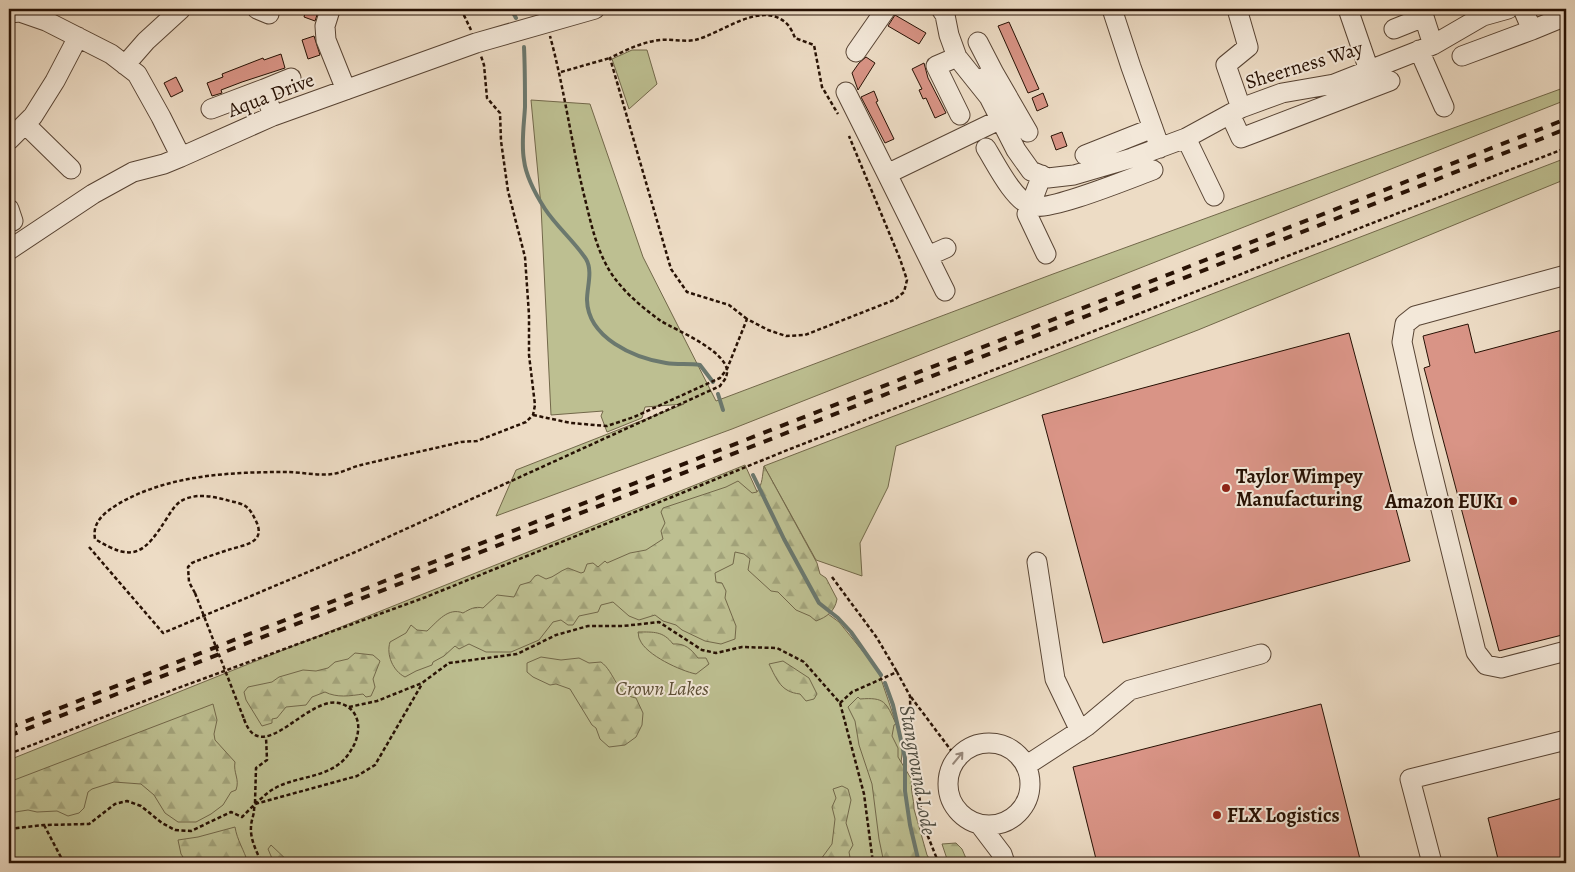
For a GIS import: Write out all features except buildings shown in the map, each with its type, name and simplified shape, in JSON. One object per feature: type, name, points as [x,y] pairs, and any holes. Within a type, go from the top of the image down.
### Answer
[{"type":"street","points":[[125,65],[181,9]]},
{"type":"street","name":"Aqua Drive","points":[[9,250],[93,194],[133,172],[164,164],[273,116],[476,43],[595,9]]},
{"type":"street","points":[[856,52],[886,9]]},
{"type":"street","points":[[1112,9],[1160,148]]},
{"type":"street","points":[[1235,111],[1226,65],[1248,47],[1237,9]]},
{"type":"street","points":[[1348,9],[1369,70]]},
{"type":"street","name":"Sheerness Way","points":[[1042,175],[1048,178],[1074,175],[1132,158],[1186,138],[1235,111],[1282,93],[1334,84],[1426,47],[1482,13],[1508,9]]},
{"type":"street","points":[[1523,9],[1532,30]]},
{"type":"street","points":[[330,10],[325,26],[326,40],[346,90]]},
{"type":"street","points":[[944,11],[949,35],[957,57],[986,77],[1028,132]]},
{"type":"street","points":[[15,12],[46,21],[78,37],[111,54],[137,74],[181,157]]},
{"type":"street","points":[[1462,56],[1566,16]]},
{"type":"street","points":[[1394,29],[1424,17],[1426,47],[1444,107]]},
{"type":"street","points":[[9,140],[33,116],[55,82],[78,37]]},
{"type":"street","points":[[978,42],[989,97],[1016,150],[1031,170],[1042,175],[1027,214],[1046,254]]},
{"type":"street","points":[[957,57],[933,59],[960,115]]},
{"type":"street","points":[[212,109],[291,78]]},
{"type":"street","name":"Sheerness Way","points":[[1235,111],[1241,138],[1390,81]]},
{"type":"street","points":[[264,89],[273,116]]},
{"type":"street","points":[[1301,90],[1307,114]]},
{"type":"street","points":[[846,92],[945,291]]},
{"type":"street","points":[[887,174],[1001,119]]},
{"type":"street","points":[[25,124],[71,168]]},
{"type":"street","points":[[1085,155],[1153,128]]},
{"type":"street","points":[[1186,138],[1214,196]]},
{"type":"street","points":[[986,148],[1012,191],[1031,206],[1052,206],[1153,170]]},
{"type":"street","points":[[928,256],[946,248]]},
{"type":"street","points":[[1566,275],[1415,316],[1405,324],[1402,342],[1476,652],[1486,665],[1501,668],[1566,651]]},
{"type":"street","points":[[1037,562],[1054,679],[1080,731]]},
{"type":"street","points":[[1027,765],[1080,731],[1130,690],[1261,654]]},
{"type":"street","points":[[1432,863],[1410,779],[1566,740]]},
{"type":"street","points":[[993,742],[1013,749],[1027,765],[1031,785],[1025,805],[1010,820],[995,826],[980,825],[961,815],[949,798],[947,777],[956,758],[972,745],[993,742]]},
{"type":"street","points":[[1003,859],[1010,820]]},
{"type":"street","points":[[980,825],[1003,859]]},
{"type":"path","points":[[460,9],[469,23],[484,65],[487,98],[500,113],[501,141],[508,191],[525,257],[529,316],[529,355],[535,405],[533,415],[526,422],[477,441],[461,442],[369,463],[332,474],[298,472],[222,473],[157,487],[129,498],[110,509],[97,520],[93,532],[95,539],[121,552],[131,554],[150,542],[172,510],[185,499],[196,496],[216,497],[248,507],[257,523],[258,530],[257,536],[252,543],[192,563],[188,567],[188,576],[247,728],[252,735],[258,737],[266,737],[315,707],[326,703],[338,703],[349,707],[377,701],[422,683],[449,663],[517,654],[556,635],[588,626],[623,626],[659,622],[702,650],[716,653],[742,647],[777,648],[804,662],[840,703],[864,794],[873,863]]},
{"type":"path","points":[[560,73],[610,58],[638,45],[661,40],[694,40],[742,20],[761,15],[777,18],[787,23],[796,38],[814,45],[822,87],[839,116]]},
{"type":"path","points":[[89,547],[163,633],[344,557],[720,386],[727,376],[727,369],[721,357],[689,336],[662,322],[641,306],[620,286],[602,258],[578,174],[560,73],[547,22]]},
{"type":"path","points":[[610,58],[672,269],[687,292],[729,305],[747,319],[768,330],[786,336],[805,335],[894,300],[904,292],[907,280],[900,259],[847,131]]},
{"type":"path","points":[[9,754],[178,688],[426,597],[790,448],[1566,148]]},
{"type":"path","points":[[533,415],[571,423],[606,426],[634,418],[720,378],[727,369],[747,319]]},
{"type":"path","points":[[832,577],[877,638],[910,696],[956,758]]},
{"type":"path","points":[[840,703],[852,692],[897,672]]},
{"type":"path","points":[[255,804],[357,776],[374,764],[422,683]]},
{"type":"path","points":[[910,696],[911,743],[921,808],[925,829],[937,859]]},
{"type":"path","points":[[9,829],[44,824],[89,824],[115,804],[127,801],[142,806],[162,823],[175,830],[191,831],[231,812],[242,817],[275,786],[326,771],[339,764],[348,755],[355,742],[358,729],[356,716],[349,707]]},
{"type":"path","points":[[262,863],[250,829],[255,804],[256,768],[267,760],[266,737]]},
{"type":"path","points":[[44,824],[64,863]]},
{"type":"green space","points":[[632,50],[647,50],[657,84],[629,109],[612,59]]},
{"type":"green space","points":[[1566,87],[1566,100],[732,429],[496,516],[516,470],[684,404],[645,407],[642,418],[607,432],[601,416],[603,411],[551,415],[541,206],[531,100],[590,104],[643,257],[716,401],[1053,274]]},
{"type":"green space","points":[[1566,158],[1566,179],[1198,330],[896,446],[888,487],[860,543],[862,576],[816,560],[764,466]]},
{"type":"green space","name":"Crown Lakes","points":[[745,465],[779,540],[817,606],[839,622],[878,670],[903,744],[898,792],[914,863],[9,863],[9,760]]},
{"type":"green space","points":[[764,466],[817,563],[820,574],[826,578],[837,599],[830,613],[824,618],[816,621],[796,610],[778,592],[771,591],[748,570],[750,559],[744,554],[735,552],[733,564],[715,573],[716,582],[722,583],[726,591],[725,598],[736,626],[735,639],[721,644],[705,641],[676,625],[663,621],[655,615],[639,620],[629,616],[613,602],[601,605],[598,612],[579,616],[573,625],[568,625],[561,620],[553,622],[539,640],[511,652],[486,652],[469,644],[459,649],[455,646],[444,656],[433,662],[432,665],[405,677],[394,667],[389,652],[390,642],[406,633],[411,625],[417,630],[427,631],[448,613],[463,613],[470,609],[483,608],[497,595],[514,597],[520,585],[530,582],[535,576],[538,575],[546,579],[568,568],[581,573],[584,572],[587,564],[593,563],[598,567],[605,561],[607,563],[630,553],[646,550],[663,539],[661,531],[665,523],[661,512],[663,508],[726,487],[738,481],[752,493],[757,492]]},
{"type":"green space","points":[[638,632],[662,634],[673,644],[681,644],[687,647],[698,658],[706,658],[709,664],[696,674],[673,666],[649,651],[640,640]]},
{"type":"green space","points":[[355,653],[373,655],[380,661],[373,679],[375,687],[371,696],[366,697],[363,694],[339,696],[325,692],[312,697],[306,705],[286,707],[277,718],[272,719],[272,723],[262,726],[246,700],[244,692],[248,687],[272,682],[279,677],[303,670],[316,671],[328,668],[335,662],[348,659]]},
{"type":"green space","points":[[541,657],[561,660],[579,658],[589,663],[601,662],[606,666],[624,693],[636,698],[643,713],[642,725],[636,737],[625,745],[609,747],[600,739],[596,728],[592,725],[570,689],[556,684],[550,685],[527,672],[527,663]]},
{"type":"green space","points":[[783,661],[809,678],[817,694],[814,699],[806,701],[800,694],[788,691],[780,684],[769,664]]},
{"type":"green space","points":[[858,697],[860,699],[875,699],[884,702],[896,724],[894,725],[892,736],[898,748],[898,757],[912,780],[911,788],[914,809],[927,855],[932,863],[884,863],[872,784],[859,745],[855,721],[848,707]]},
{"type":"green space","points":[[213,704],[217,720],[214,734],[215,740],[235,762],[237,783],[236,790],[231,792],[223,805],[211,814],[196,822],[178,822],[165,813],[154,795],[141,784],[114,782],[88,792],[84,808],[79,813],[68,816],[57,811],[37,812],[28,810],[9,813],[9,782]]},
{"type":"green space","points":[[842,786],[848,789],[851,800],[846,823],[853,845],[849,852],[851,863],[823,863],[821,859],[832,844],[835,819],[832,807],[836,798],[833,789]]},
{"type":"green space","points":[[235,827],[248,863],[187,863],[181,854],[178,840],[198,837]]},
{"type":"green space","points":[[956,843],[962,849],[968,863],[945,863],[947,859],[942,844]]},
{"type":"green space","points":[[271,845],[290,863],[274,863],[268,849]]},
{"type":"waterway","name":"Stanground Lode","points":[[511,9],[516,18]]},
{"type":"waterway","name":"Stanground Lode","points":[[524,47],[525,107],[523,154],[525,166],[532,186],[545,209],[586,259],[589,269],[587,300],[589,313],[595,325],[615,344],[640,356],[666,363],[700,365],[713,382]]},
{"type":"waterway","points":[[718,394],[723,410]]},
{"type":"waterway","name":"Stanground Lode","points":[[753,475],[784,539],[819,603],[838,618],[851,632],[881,675]]},
{"type":"waterway","name":"Stanground Lode","points":[[885,683],[893,705],[905,758],[905,791],[910,825],[919,863]]},
{"type":"railway","points":[[9,728],[1566,119]]},
{"type":"railway","points":[[9,736],[1566,129]]},
{"type":"place","name":"Taylor Wimpey Manufacturing","points":[[1226,488]]},
{"type":"place","name":"Amazon EUK1","points":[[1513,501]]},
{"type":"place","name":"FLX Logistics","points":[[1217,815]]}]
